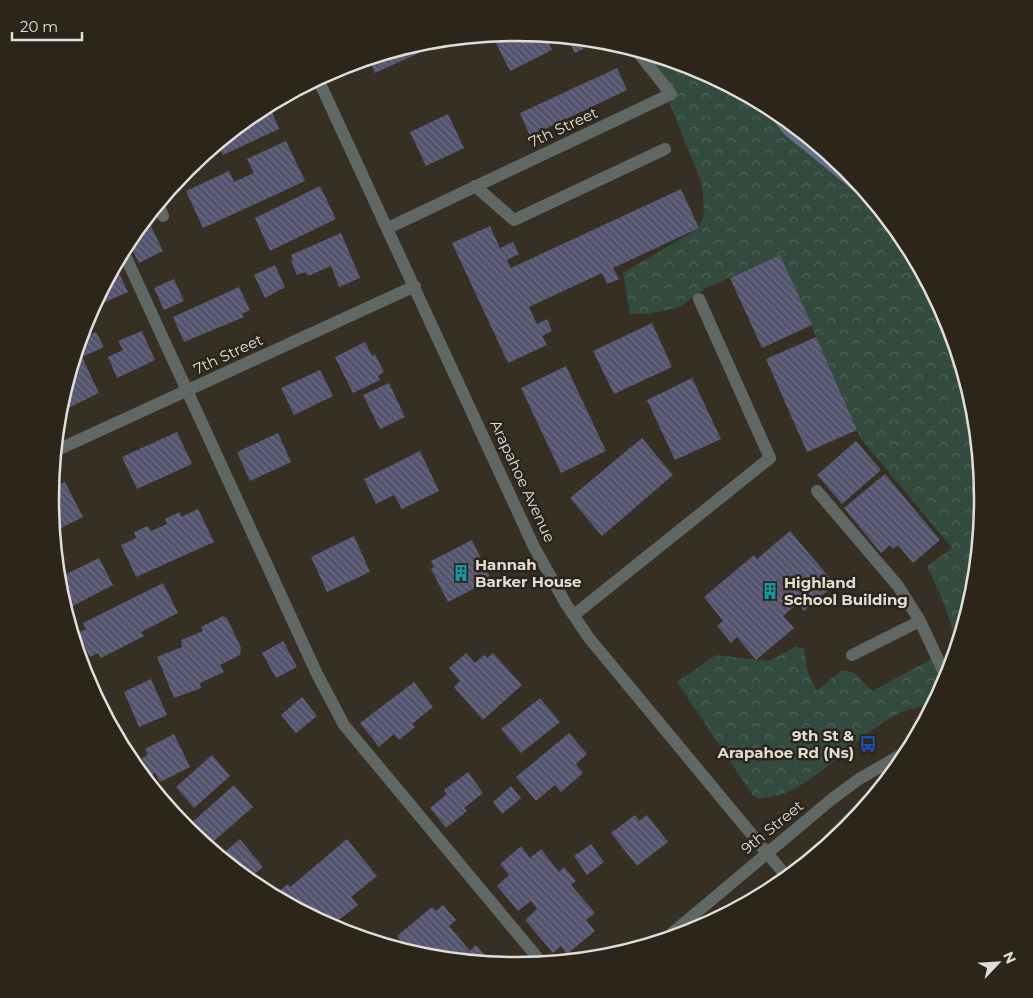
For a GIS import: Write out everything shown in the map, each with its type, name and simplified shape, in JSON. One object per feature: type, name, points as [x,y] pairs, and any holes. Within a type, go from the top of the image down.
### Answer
[{"type":"street","name":"7th Street","points":[[388,228],[671,94],[645,60]]},
{"type":"street","name":"Arapahoe Avenue","points":[[321,85],[534,547],[574,615],[617,674],[782,871]]},
{"type":"street","points":[[475,186],[514,220],[665,149]]},
{"type":"street","points":[[126,260],[317,674],[344,726],[536,956]]},
{"type":"street","name":"7th Street","points":[[62,448],[415,286]]},
{"type":"street","points":[[574,615],[770,458],[699,299]]},
{"type":"street","points":[[817,491],[898,586],[920,621],[942,667]]},
{"type":"street","points":[[852,655],[920,621]]},
{"type":"street","name":"9th Street","points":[[691,922],[766,852],[851,784],[892,760]]},
{"type":"green space","points":[[653,63],[719,88],[771,118],[795,136],[840,175],[861,197],[880,220],[913,270],[927,297],[950,352],[959,381],[970,439],[974,499],[973,529],[965,588],[953,636],[941,597],[927,566],[952,548],[861,439],[780,255],[706,288],[680,307],[649,314],[630,314],[623,273],[699,228],[704,214],[702,184]]},
{"type":"green space","points":[[795,647],[804,648],[807,670],[817,691],[842,670],[855,673],[872,691],[936,657],[939,674],[924,707],[909,710],[887,720],[805,782],[784,793],[760,799],[753,796],[677,682],[716,655],[768,661]]},
{"type":"green space","points":[[866,795],[840,823],[827,833]]},
{"type":"building","points":[[495,42],[548,42],[552,50],[510,71]]},
{"type":"building","points":[[571,44],[587,47],[575,53]]},
{"type":"building","points":[[419,53],[375,73],[372,65]]},
{"type":"building","points":[[617,68],[627,90],[530,136],[520,113]]},
{"type":"building","points":[[272,112],[279,129],[223,155],[221,150]]},
{"type":"building","points":[[448,114],[464,148],[426,166],[410,132]]},
{"type":"building","points":[[286,141],[305,181],[203,228],[186,191],[229,171],[234,182],[254,173],[247,159]]},
{"type":"building","points":[[320,186],[336,219],[270,251],[255,218]]},
{"type":"building","points":[[681,189],[699,228],[613,268],[619,279],[607,284],[602,273],[529,307],[537,324],[547,319],[552,331],[542,336],[547,345],[508,363],[452,243],[490,226],[500,248],[513,242],[519,254],[507,260],[511,268]]},
{"type":"building","points":[[150,224],[163,251],[139,263],[133,250]]},
{"type":"building","points":[[341,233],[360,278],[339,287],[331,266],[308,276],[305,272],[297,275],[291,261],[293,260],[291,255]]},
{"type":"building","points":[[780,255],[812,325],[762,348],[730,278]]},
{"type":"building","points":[[275,265],[285,287],[265,298],[254,275]]},
{"type":"building","points":[[119,273],[128,292],[105,302],[106,297]]},
{"type":"building","points":[[174,279],[184,301],[164,310],[154,288]]},
{"type":"building","points":[[239,287],[250,310],[242,314],[244,317],[184,342],[173,317]]},
{"type":"building","points":[[652,323],[672,367],[614,394],[593,351]]},
{"type":"building","points":[[142,331],[155,360],[117,378],[108,357],[123,350],[118,341]]},
{"type":"building","points":[[96,332],[104,347],[82,357],[99,393],[68,408],[74,381],[83,352],[90,335]]},
{"type":"building","points":[[816,337],[857,430],[807,452],[766,359]]},
{"type":"building","points":[[365,342],[372,356],[375,354],[384,372],[378,376],[380,380],[353,393],[335,357]]},
{"type":"building","points":[[566,366],[606,451],[561,473],[521,388]]},
{"type":"building","points":[[320,370],[333,396],[294,415],[281,388]]},
{"type":"building","points":[[692,378],[721,439],[675,460],[647,400]]},
{"type":"building","points":[[389,383],[405,417],[380,429],[363,395]]},
{"type":"building","points":[[177,432],[192,464],[137,489],[122,457]]},
{"type":"building","points":[[278,433],[291,462],[250,481],[237,452]]},
{"type":"building","points":[[642,438],[673,475],[602,536],[570,498]]},
{"type":"building","points":[[856,441],[881,470],[842,504],[817,475]]},
{"type":"building","points":[[420,451],[439,491],[402,509],[394,495],[376,504],[364,479]]},
{"type":"building","points":[[885,474],[940,540],[913,563],[898,545],[893,549],[890,545],[881,553],[844,508]]},
{"type":"building","points":[[65,482],[83,517],[60,529],[59,499],[59,485]]},
{"type":"building","points":[[198,509],[214,542],[136,577],[121,545],[136,538],[134,532],[148,526],[151,531],[167,524],[165,519],[180,512],[181,517]]},
{"type":"building","name":"Highland School Building","points":[[790,531],[835,584],[804,611],[798,603],[783,616],[794,628],[756,660],[737,637],[731,643],[717,626],[723,621],[704,597],[754,555],[757,559]]},
{"type":"building","points":[[354,536],[370,572],[327,592],[311,557]]},
{"type":"building","name":"Hannah Barker House","points":[[472,540],[490,577],[484,581],[485,583],[448,602],[431,569],[434,567],[431,561]]},
{"type":"building","points":[[99,558],[113,585],[72,607],[66,574]]},
{"type":"building","points":[[163,583],[178,613],[141,632],[144,636],[101,658],[98,653],[90,657],[79,633],[86,629],[83,623]]},
{"type":"building","points":[[223,616],[227,618],[241,648],[240,655],[220,665],[224,672],[200,683],[201,688],[174,698],[157,657],[182,647],[181,640],[203,631],[201,627]]},
{"type":"building","points":[[283,641],[297,667],[276,678],[262,653]]},
{"type":"building","points":[[466,653],[475,663],[484,655],[487,658],[493,653],[522,685],[483,720],[454,687],[460,681],[449,668]]},
{"type":"building","points":[[151,679],[167,715],[139,727],[124,692]]},
{"type":"building","points":[[414,682],[433,707],[412,724],[415,727],[399,740],[394,734],[379,747],[360,723]]},
{"type":"building","points":[[302,697],[317,716],[296,733],[281,715]]},
{"type":"building","points":[[540,698],[560,722],[521,753],[501,729]]},
{"type":"building","points":[[569,733],[587,754],[576,764],[583,773],[561,792],[555,785],[536,801],[516,777]]},
{"type":"building","points":[[174,734],[190,767],[160,782],[155,773],[151,775],[147,769],[142,758],[148,755],[145,749]]},
{"type":"building","points":[[212,755],[230,776],[194,808],[176,787]]},
{"type":"building","points":[[468,772],[483,793],[464,808],[467,811],[446,828],[430,808],[447,794],[444,790]]},
{"type":"building","points":[[234,785],[253,807],[213,841],[192,822]]},
{"type":"building","points":[[511,786],[521,798],[502,814],[493,802]]},
{"type":"building","points":[[635,815],[639,821],[647,815],[668,842],[637,866],[611,833]]},
{"type":"building","points":[[240,839],[263,867],[254,874],[225,852]]},
{"type":"building","points":[[347,839],[377,876],[351,897],[358,905],[338,921],[314,910],[280,890],[288,884],[290,887]]},
{"type":"building","points":[[591,844],[604,862],[587,875],[574,856]]},
{"type":"building","points":[[521,846],[530,858],[541,849],[559,872],[564,867],[576,881],[571,885],[595,913],[586,920],[595,931],[567,954],[561,946],[553,953],[525,920],[537,909],[531,901],[518,911],[497,886],[509,875],[500,864]]},
{"type":"building","points":[[443,905],[456,920],[449,926],[470,951],[476,945],[485,956],[427,948],[402,942],[397,936],[432,907],[436,911]]},
{"type":"waterway","points":[[783,127],[841,176]]},
{"type":"place","name":"Hannah Barker House","points":[[461,573]]},
{"type":"place","name":"Highland School Building","points":[[770,591]]},
{"type":"place","name":"9th St & Arapahoe Rd (Ns)","points":[[868,744]]}]
